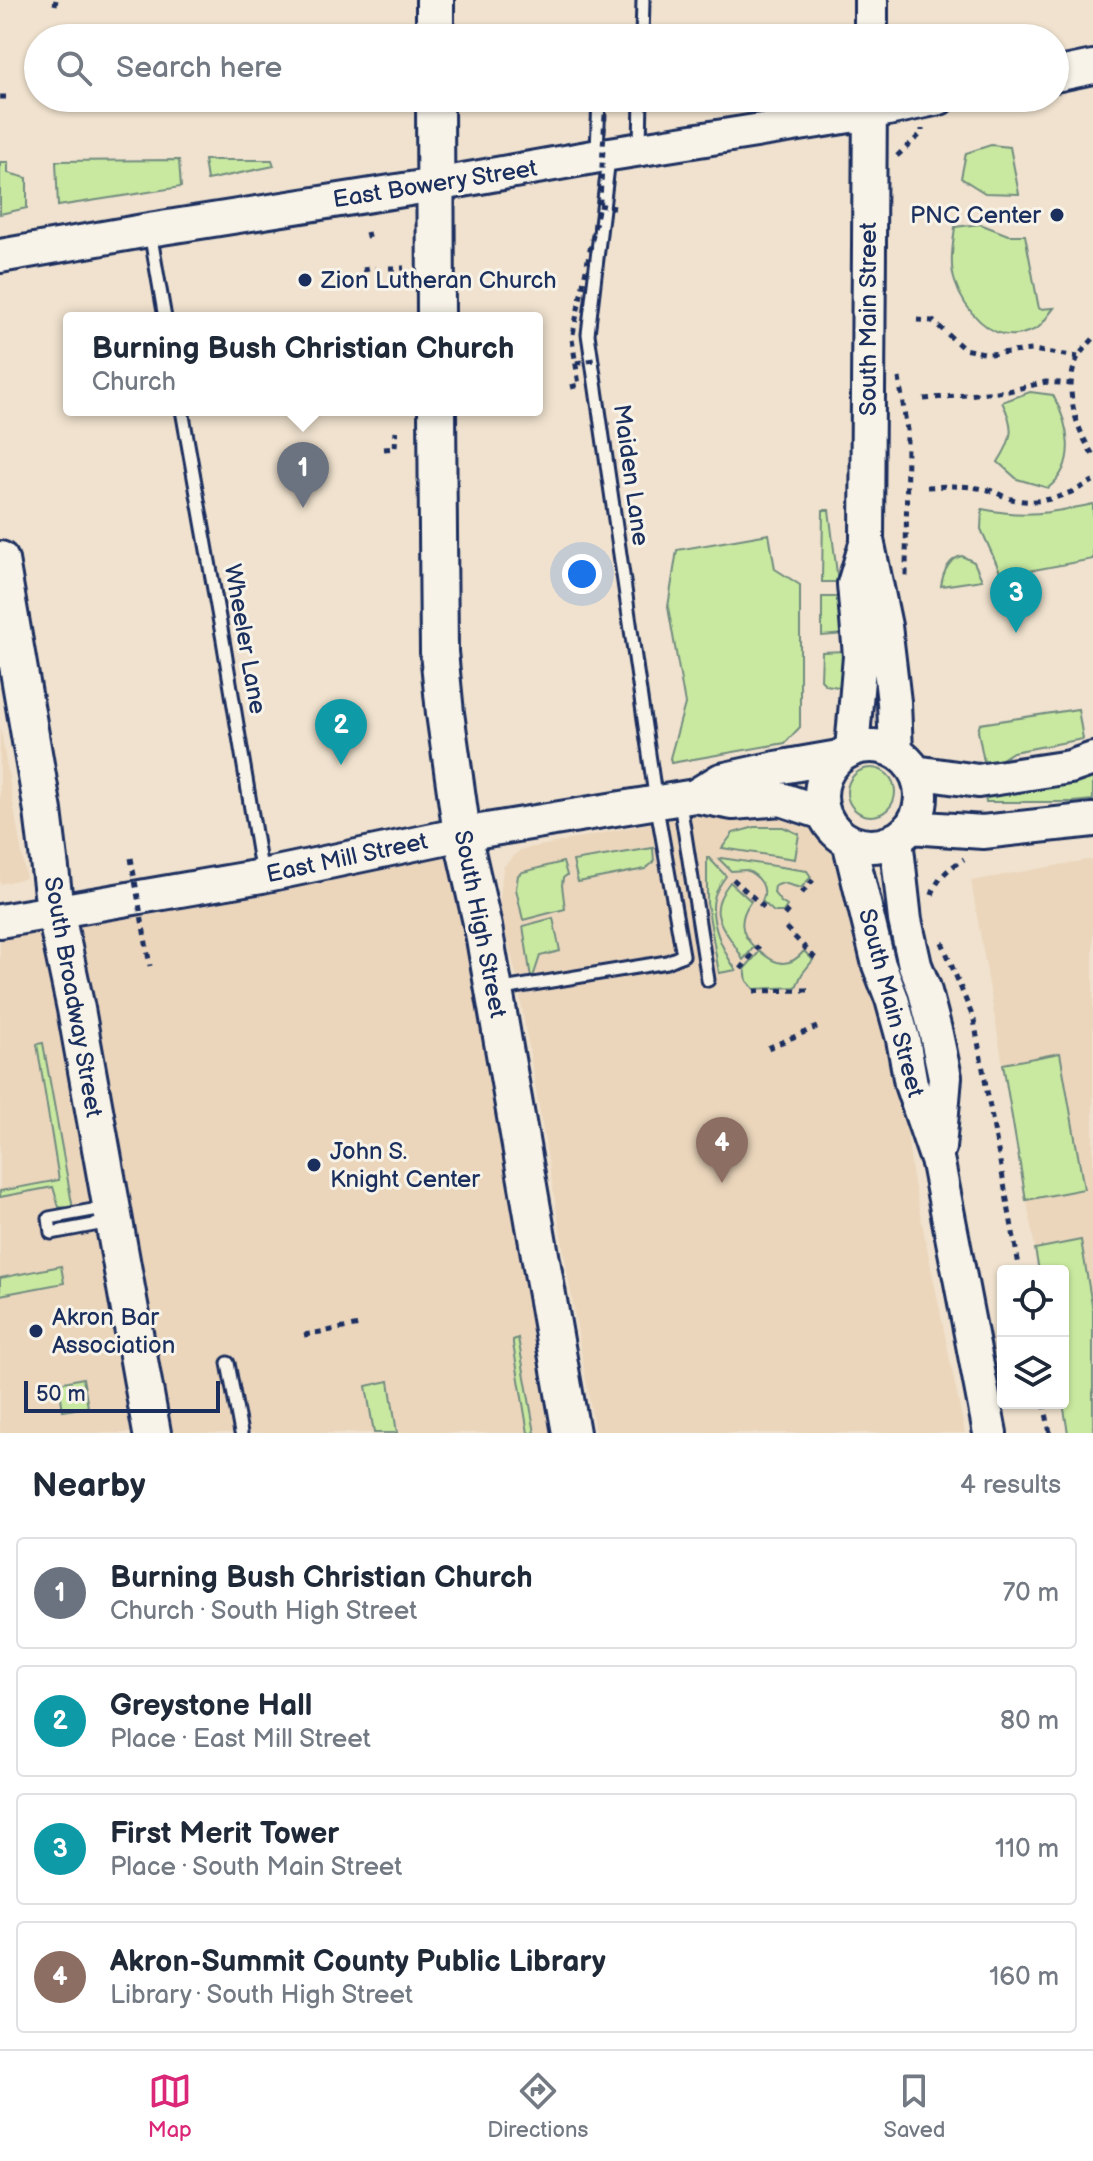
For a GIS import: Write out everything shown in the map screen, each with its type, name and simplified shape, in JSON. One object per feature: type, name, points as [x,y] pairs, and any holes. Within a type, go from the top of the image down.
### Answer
[{"type":"main road","points":[[435,0],[435,24]]},
{"type":"main road","points":[[435,112],[436,312]]},
{"type":"main road","name":"South High Street","points":[[437,416],[439,652],[445,713],[462,834],[483,927],[571,1433]]},
{"type":"main road","name":"South Broadway Street","points":[[0,560],[43,811],[55,910],[152,1433]]},
{"type":"street","points":[[871,0],[871,24]]},
{"type":"street","points":[[1069,72],[1093,67]]},
{"type":"street","name":"East Bowery Street","points":[[0,256],[435,185],[837,112]]},
{"type":"street","name":"South Main Street","points":[[870,112],[867,540],[885,626],[894,702],[906,762]]},
{"type":"street","name":"South Main Street","points":[[845,753],[860,656],[854,584],[867,540]]},
{"type":"street","points":[[906,762],[920,786],[921,800],[918,815],[903,833],[881,845],[864,846],[838,834],[823,813],[820,798],[822,783],[828,768],[845,753],[867,745],[882,746],[906,762],[978,781],[1070,767],[1093,759]]},
{"type":"street","name":"East Mill Street","points":[[677,799],[721,780],[845,753]]},
{"type":"street","name":"East Mill Street","points":[[0,921],[262,876],[462,834],[677,799],[733,803],[781,799],[823,813]]},
{"type":"street","points":[[903,833],[983,832],[1093,820]]},
{"type":"street","name":"South Main Street","points":[[903,833],[905,920],[945,1077],[938,1163]]},
{"type":"street","name":"South Main Street","points":[[849,841],[879,965],[903,1039],[911,1084],[938,1163],[990,1433]]},
{"type":"lane","points":[[642,24],[643,0]]},
{"type":"lane","points":[[603,112],[615,153]]},
{"type":"lane","name":"Maiden Lane","points":[[634,112],[615,153],[588,334],[677,799]]},
{"type":"lane","points":[[149,230],[164,312]]},
{"type":"lane","name":"Wheeler Lane","points":[[183,416],[262,876]]},
{"type":"lane","points":[[677,799],[708,980]]},
{"type":"lane","points":[[494,991],[667,962],[683,955],[677,799]]},
{"type":"lane","points":[[113,1214],[51,1233],[49,1218],[113,1214]]},
{"type":"lane","points":[[228,1363],[241,1433]]},
{"type":"path","points":[[0,97],[12,97]]},
{"type":"path","points":[[571,387],[579,385],[572,339],[599,205],[605,112]]},
{"type":"path","points":[[897,171],[897,156],[922,133]]},
{"type":"path","points":[[599,205],[615,208]]},
{"type":"path","points":[[367,232],[369,240]]},
{"type":"path","points":[[363,270],[375,268]]},
{"type":"path","points":[[389,268],[404,268]]},
{"type":"path","points":[[917,320],[933,321],[964,349],[989,354],[1032,350],[1078,357]]},
{"type":"path","points":[[1093,339],[1078,357],[1072,384],[1075,416],[1082,437],[1093,455]]},
{"type":"path","points":[[576,363],[599,359]]},
{"type":"path","points":[[897,366],[907,430],[906,586]]},
{"type":"path","points":[[924,399],[1008,391],[1046,382],[1072,384]]},
{"type":"path","points":[[384,449],[395,448],[396,431]]},
{"type":"path","points":[[927,487],[988,489],[1009,498],[1029,501],[1053,499],[1093,481]]},
{"type":"path","points":[[931,902],[934,889],[947,870],[966,858],[976,856]]},
{"type":"path","points":[[131,858],[150,966]]},
{"type":"path","points":[[733,879],[766,909]]},
{"type":"path","points":[[802,893],[813,880]]},
{"type":"path","points":[[784,915],[792,906]]},
{"type":"path","points":[[786,928],[815,958]]},
{"type":"path","points":[[940,939],[974,1020],[1019,1265]]},
{"type":"path","points":[[741,969],[759,946]]},
{"type":"path","points":[[754,991],[808,990]]},
{"type":"path","points":[[768,1048],[817,1027]]},
{"type":"path","points":[[304,1335],[360,1325]]},
{"type":"path","points":[[1045,1409],[1050,1433]]},
{"type":"shaded area","points":[[0,726],[26,878],[0,884]]},
{"type":"shaded area","points":[[798,812],[813,819],[843,865],[900,1077],[913,1179],[965,1433],[595,1433],[516,974],[499,908],[503,867],[520,850],[700,813]]},
{"type":"shaded area","points":[[462,834],[571,1433],[152,1433],[55,910]]},
{"type":"shaded area","points":[[1093,859],[1093,1433],[1069,1409],[1069,1265],[1038,1265],[971,881]]},
{"type":"shaded area","points":[[52,915],[146,1433],[0,1433],[0,925]]},
{"type":"green space","points":[[991,145],[1010,147],[1019,194],[985,193],[961,178],[966,153]]},
{"type":"green space","points":[[179,160],[181,187],[58,206],[56,161]]},
{"type":"green space","points":[[204,160],[272,160],[274,166],[207,180]]},
{"type":"green space","points":[[0,162],[8,162],[8,173],[27,178],[27,208],[0,214]]},
{"type":"green space","points":[[980,224],[1008,235],[1025,235],[1039,309],[1054,308],[1035,330],[1010,335],[989,328],[972,312],[959,292],[952,268],[955,227]]},
{"type":"green space","points":[[1030,392],[1053,395],[1066,432],[1068,444],[1064,468],[1048,488],[1017,479],[998,462],[1010,433],[1009,419],[1002,402]]},
{"type":"green space","points":[[1093,504],[1093,559],[1002,576],[981,529],[982,509],[1038,513]]},
{"type":"green space","points":[[823,510],[829,510],[838,582],[822,582]]},
{"type":"green space","points":[[769,534],[775,569],[800,585],[800,727],[785,743],[671,763],[685,704],[668,607],[677,550]]},
{"type":"green space","points":[[962,556],[974,562],[982,580],[941,586],[947,567]]},
{"type":"green space","points":[[822,597],[840,597],[844,634],[822,636]]},
{"type":"green space","points":[[845,651],[845,688],[826,685],[821,680],[822,652]]},
{"type":"green space","points":[[1078,709],[1083,739],[1013,752],[985,767],[978,731],[980,724]]},
{"type":"green space","points":[[871,768],[888,775],[895,792],[888,809],[871,816],[854,809],[847,792],[854,775]]},
{"type":"green space","points":[[1093,772],[1093,800],[986,802],[984,792]]},
{"type":"green space","points":[[755,827],[783,827],[799,834],[795,859],[722,848],[733,833]]},
{"type":"green space","points":[[653,848],[654,862],[645,869],[578,882],[573,861]]},
{"type":"green space","points":[[707,858],[726,876],[715,895],[714,917],[722,945],[736,970],[719,973],[707,903]]},
{"type":"green space","points":[[721,858],[807,871],[811,877],[801,888],[783,883],[775,886],[774,893],[787,906],[783,912],[774,912],[762,901],[764,891],[759,879],[746,870],[731,871]]},
{"type":"green space","points":[[563,862],[567,875],[562,885],[565,909],[523,920],[516,889],[518,875]]},
{"type":"green space","points":[[730,882],[751,901],[742,925],[754,947],[743,960],[718,914],[722,894]]},
{"type":"green space","points":[[553,918],[560,951],[540,956],[531,978],[523,926]]},
{"type":"green space","points":[[760,951],[777,962],[793,960],[804,951],[813,960],[796,987],[754,989],[747,981],[745,968]]},
{"type":"green space","points":[[43,1043],[73,1209],[59,1207],[53,1187],[0,1197],[0,1191],[59,1180],[37,1044]]},
{"type":"green space","points":[[1060,1053],[1084,1189],[1026,1200],[1003,1064]]},
{"type":"green space","points":[[1081,1240],[1093,1311],[1093,1433],[1068,1433],[1064,1409],[1069,1409],[1069,1265],[1038,1265],[1035,1249]]},
{"type":"green space","points":[[61,1266],[64,1283],[0,1295],[0,1278]]},
{"type":"green space","points":[[518,1338],[535,1433],[528,1433],[513,1344],[513,1340]]},
{"type":"green space","points":[[83,1378],[88,1407],[63,1411],[59,1383]]},
{"type":"green space","points":[[389,1381],[397,1433],[374,1433],[366,1386]]},
{"type":"place","name":"PNC Center","points":[[1057,215]]},
{"type":"place","name":"Zion Lutheran Church","points":[[305,280]]},
{"type":"place","name":"Burning Bush Christian Church","points":[[303,508]]},
{"type":"place","name":"First Merit Tower","points":[[1016,633]]},
{"type":"place","name":"Greystone Hall","points":[[341,765]]},
{"type":"place","name":"John S. Knight Center","points":[[314,1165]]},
{"type":"place","name":"Akron-Summit County Public Library","points":[[722,1183]]},
{"type":"place","name":"Akron Bar Association","points":[[36,1331]]}]
